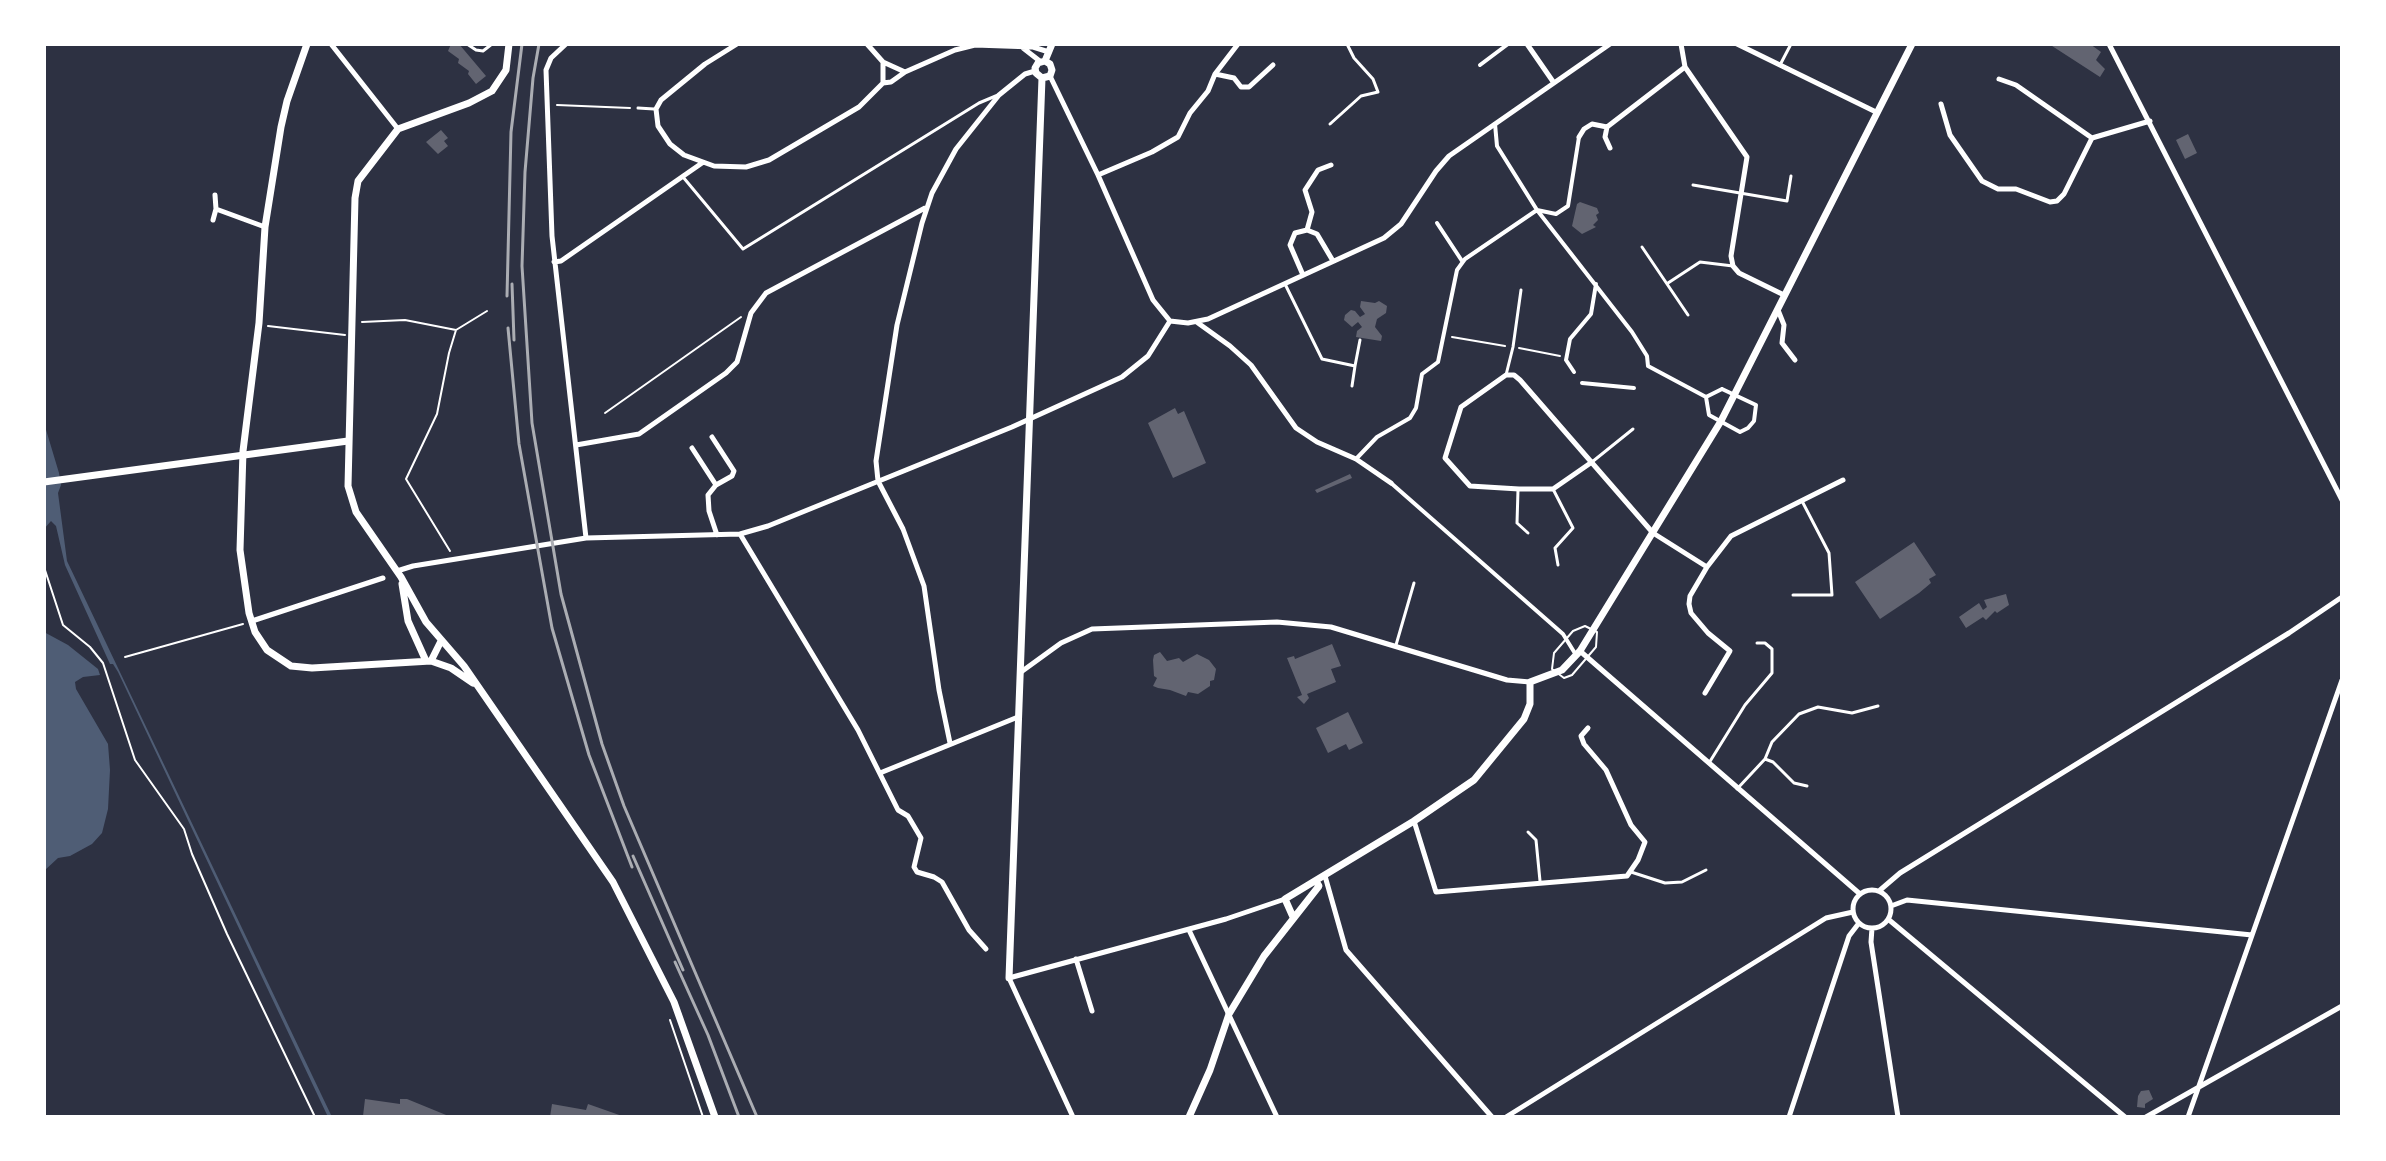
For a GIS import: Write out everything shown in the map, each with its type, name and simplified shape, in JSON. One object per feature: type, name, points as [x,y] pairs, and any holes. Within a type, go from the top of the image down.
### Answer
[{"type":"street","points":[[307,44],[284,114],[265,227],[259,323],[243,453],[240,550],[252,621],[267,650],[291,666],[312,668],[429,661],[460,673],[481,690]]},
{"type":"street","points":[[331,44],[398,129]]},
{"type":"street","points":[[509,44],[506,70],[492,91],[469,103],[398,129],[358,181],[355,198],[348,486],[356,512],[399,574],[426,622],[464,666],[613,882],[674,1002],[715,1117]]},
{"type":"street","points":[[566,44],[547,63],[547,105],[554,262],[586,538]]},
{"type":"street","points":[[737,44],[705,64],[661,100],[656,109],[658,126],[670,144],[702,163],[746,167],[769,160],[859,107],[883,83],[966,47],[1051,48],[1035,71],[1025,74],[999,95],[949,160],[927,207],[897,325],[876,461],[878,481],[903,529],[924,586],[950,743]]},
{"type":"street","points":[[867,44],[883,62],[905,72]]},
{"type":"street","points":[[1098,175],[1178,137],[1190,113],[1208,91],[1215,74],[1238,44]]},
{"type":"street","points":[[1480,65],[1508,44]]},
{"type":"street","points":[[1527,44],[1554,83]]},
{"type":"street","points":[[1035,71],[1046,77],[1098,175],[1153,300],[1170,321],[1197,323],[1384,238],[1413,207],[1443,163],[1459,148],[1610,44]]},
{"type":"street","points":[[1681,44],[1685,67],[1745,150],[1747,164],[1731,256],[1733,266],[1739,273],[1784,295]]},
{"type":"street","points":[[1737,44],[1876,112]]},
{"type":"street","points":[[1021,672],[1077,635],[1107,627],[1296,623],[1331,627],[1507,680],[1530,682],[1557,673],[1578,654],[1721,421],[1912,44]]},
{"type":"street","points":[[2109,44],[2342,500]]},
{"type":"street","points":[[1022,47],[1052,67],[1046,77],[1028,420],[1009,978],[1073,1117]]},
{"type":"street","points":[[883,62],[883,83]]},
{"type":"street","points":[[1215,74],[1234,78],[1241,87],[1249,87],[1273,65]]},
{"type":"street","points":[[1610,148],[1605,137],[1607,127],[1685,67]]},
{"type":"street","points":[[1999,79],[2016,85],[2092,138]]},
{"type":"street","points":[[1941,104],[1950,135],[1982,181],[1998,189],[2016,189],[2050,202],[2057,201],[2064,194],[2092,138],[2150,121]]},
{"type":"street","points":[[1495,124],[1497,146],[1537,210],[1632,332],[1647,356],[1648,366],[1706,397]]},
{"type":"street","points":[[1356,459],[1377,437],[1410,418],[1416,408],[1422,374],[1438,362],[1453,278],[1463,262],[1537,210],[1556,214],[1568,206],[1579,137],[1592,124],[1607,127]]},
{"type":"street","points":[[554,262],[561,261],[702,163]]},
{"type":"street","points":[[1307,230],[1312,212],[1305,190],[1318,170],[1331,165]]},
{"type":"street","points":[[213,220],[215,195]]},
{"type":"street","points":[[576,445],[639,434],[737,362],[751,313],[766,293],[927,207]]},
{"type":"street","points":[[216,209],[265,227]]},
{"type":"street","points":[[1437,223],[1463,262]]},
{"type":"street","points":[[1303,275],[1290,245],[1295,233],[1307,230],[1317,234],[1333,261]]},
{"type":"street","points":[[1574,372],[1566,360],[1570,339],[1591,314],[1596,284]]},
{"type":"street","points":[[1777,309],[1784,325],[1782,343],[1795,360]]},
{"type":"street","points":[[399,574],[413,566],[555,542],[586,538],[740,534],[768,526],[1028,420],[1130,372],[1148,356],[1170,321]]},
{"type":"street","points":[[1197,323],[1251,365],[1296,428],[1317,442],[1356,459],[1391,483],[1563,634],[1578,654],[1860,894]]},
{"type":"street","points":[[1592,462],[1553,489],[1519,489],[1470,486],[1445,458],[1461,407],[1506,375],[1514,375],[1520,380],[1592,462],[1653,533],[1707,567]]},
{"type":"street","points":[[1582,383],[1634,388]]},
{"type":"street","points":[[1722,389],[1735,394],[1756,405],[1754,421],[1740,432],[1709,415],[1706,397],[1722,389]]},
{"type":"street","points":[[712,437],[734,471],[708,495],[707,502],[717,535]]},
{"type":"street","points":[[44,482],[348,441]]},
{"type":"street","points":[[692,448],[716,485]]},
{"type":"street","points":[[1705,693],[1730,651],[1708,633],[1691,613],[1689,604],[1690,596],[1723,542],[1843,480]]},
{"type":"street","points":[[740,534],[858,730],[898,810],[908,816],[921,838],[914,867],[917,872],[942,882],[969,930],[986,949]]},
{"type":"street","points":[[399,574],[408,621],[429,661]]},
{"type":"street","points":[[252,621],[383,578]]},
{"type":"street","points":[[1879,891],[1891,906],[1888,919],[1872,928],[1859,923],[1853,912],[1855,899],[1860,894],[1879,891],[1900,873],[2289,633],[2342,597]]},
{"type":"street","points":[[429,661],[441,641]]},
{"type":"street","points":[[2188,1117],[2342,680]]},
{"type":"street","points":[[1009,978],[1189,930],[1285,899],[1414,821],[1465,786],[1495,755],[1528,711],[1530,682]]},
{"type":"street","points":[[880,773],[1018,717]]},
{"type":"street","points":[[1414,821],[1436,892],[1621,878],[1631,872],[1645,842],[1631,825],[1606,770],[1584,744],[1581,736],[1588,728]]},
{"type":"street","points":[[1325,876],[1346,950],[1492,1117]]},
{"type":"street","points":[[1189,1117],[1210,1070],[1229,1014],[1264,956],[1319,886],[1316,881]]},
{"type":"street","points":[[1285,899],[1293,917]]},
{"type":"street","points":[[1891,906],[1907,900],[2252,935]]},
{"type":"street","points":[[1506,1117],[1826,918],[1853,912]]},
{"type":"street","points":[[1888,919],[2125,1117]]},
{"type":"street","points":[[1789,1117],[1849,936],[1859,923]]},
{"type":"street","points":[[1872,928],[1871,942],[1898,1117]]},
{"type":"street","points":[[1189,930],[1277,1117]]},
{"type":"street","points":[[1076,959],[1092,1011]]},
{"type":"street","points":[[2146,1117],[2342,1006]]},
{"type":"lane","points":[[467,44],[483,51],[492,44]]},
{"type":"lane","points":[[1330,124],[1361,96],[1378,92],[1373,79],[1354,58],[1347,44]]},
{"type":"lane","points":[[1780,65],[1791,44]]},
{"type":"lane","points":[[683,177],[743,249],[979,103],[999,95]]},
{"type":"lane","points":[[638,108],[656,109]]},
{"type":"lane","points":[[1693,185],[1787,201],[1791,176]]},
{"type":"lane","points":[[1642,247],[1688,315]]},
{"type":"lane","points":[[1667,284],[1700,262],[1733,266]]},
{"type":"lane","points":[[1285,284],[1322,359],[1355,366]]},
{"type":"lane","points":[[1506,375],[1521,290]]},
{"type":"lane","points":[[1352,386],[1360,340]]},
{"type":"lane","points":[[1592,462],[1633,429]]},
{"type":"lane","points":[[1519,489],[1517,523],[1528,533]]},
{"type":"lane","points":[[1553,489],[1573,528],[1555,548],[1558,565]]},
{"type":"lane","points":[[1793,595],[1832,595],[1829,553],[1801,500]]},
{"type":"lane","points":[[1396,646],[1414,583]]},
{"type":"lane","points":[[1708,763],[1745,705],[1772,673],[1772,649],[1765,643],[1757,643]]},
{"type":"lane","points":[[1737,789],[1765,759],[1772,742],[1799,714],[1818,707],[1852,713],[1878,706]]},
{"type":"lane","points":[[1765,759],[1773,762],[1794,783],[1807,786]]},
{"type":"lane","points":[[1528,832],[1536,840],[1540,885]]},
{"type":"lane","points":[[1631,872],[1665,883],[1682,882],[1706,870]]},
{"type":"path","points":[[547,105],[638,108]]},
{"type":"path","points":[[352,323],[405,320],[456,330],[487,311]]},
{"type":"path","points":[[605,413],[737,319],[751,313]]},
{"type":"path","points":[[259,323],[352,336]]},
{"type":"path","points":[[455,560],[406,479],[437,414],[456,330]]},
{"type":"path","points":[[1443,335],[1566,357]]},
{"type":"path","points":[[44,567],[63,625],[90,647],[103,663],[135,760],[184,829],[227,934],[315,1117]]},
{"type":"path","points":[[125,657],[252,621]]},
{"type":"path","points":[[674,1002],[670,1022],[703,1117]]},
{"type":"water","points":[[44,423],[61,485],[58,493],[67,561],[332,1117],[328,1117],[118,672],[110,664],[65,565],[56,526],[51,521],[44,529]]},
{"type":"water","points":[[44,632],[68,645],[98,669],[100,675],[83,677],[75,682],[76,689],[108,744],[110,770],[108,809],[102,833],[92,844],[70,856],[58,858],[44,871]]},
{"type":"building","points":[[451,44],[459,44],[486,76],[476,84],[469,71],[458,63],[459,59],[448,51]]},
{"type":"building","points":[[2049,44],[2090,44],[2101,52],[2096,60],[2105,69],[2100,77]]},
{"type":"building","points":[[441,130],[448,138],[444,141],[448,146],[438,154],[426,142]]},
{"type":"building","points":[[2188,134],[2197,153],[2185,159],[2176,140]]},
{"type":"building","points":[[1580,202],[1597,208],[1599,213],[1593,225],[1596,227],[1582,234],[1572,226]]},
{"type":"building","points":[[1361,301],[1379,301],[1387,306],[1386,313],[1377,319],[1375,327],[1382,336],[1381,341],[1356,337],[1362,327],[1358,322],[1352,327],[1344,320],[1351,310],[1360,317],[1365,314],[1360,307]]},
{"type":"building","points":[[1175,408],[1178,414],[1184,411],[1206,463],[1173,478],[1148,423]]},
{"type":"building","points":[[1350,474],[1352,478],[1317,493],[1315,490]]},
{"type":"building","points":[[1914,542],[1936,575],[1919,593],[1880,619],[1855,582]]},
{"type":"building","points":[[2006,594],[2009,605],[1966,628],[1959,617],[1979,603],[1983,610],[1987,607],[1984,600]]},
{"type":"building","points":[[1332,644],[1341,666],[1331,669],[1336,682],[1307,694],[1309,698],[1304,704],[1297,697],[1302,695],[1287,658],[1294,656],[1295,659]]},
{"type":"building","points":[[1160,652],[1167,661],[1179,658],[1183,662],[1197,654],[1209,660],[1216,669],[1214,680],[1198,694],[1188,692],[1186,696],[1153,686],[1157,678],[1154,676],[1154,655]]},
{"type":"building","points":[[1348,712],[1363,743],[1349,750],[1346,744],[1328,753],[1316,728]]},
{"type":"building","points":[[2149,1090],[2153,1099],[2145,1104],[2145,1108],[2137,1107],[2141,1091]]},
{"type":"building","points":[[365,1099],[400,1104],[400,1099],[407,1099],[451,1117],[363,1116]]},
{"type":"building","points":[[552,1104],[586,1110],[588,1104],[625,1117],[550,1117]]},
{"type":"railway","points":[[507,296],[511,132],[522,44]]},
{"type":"railway","points":[[539,44],[525,172],[522,266],[532,423],[561,594],[602,744],[624,806],[757,1117]]},
{"type":"railway","points":[[512,284],[514,340]]},
{"type":"railway","points":[[508,328],[519,444],[552,628],[589,755],[632,867]]},
{"type":"railway","points":[[633,856],[683,970]]},
{"type":"railway","points":[[675,962],[708,1035],[739,1117]]}]
